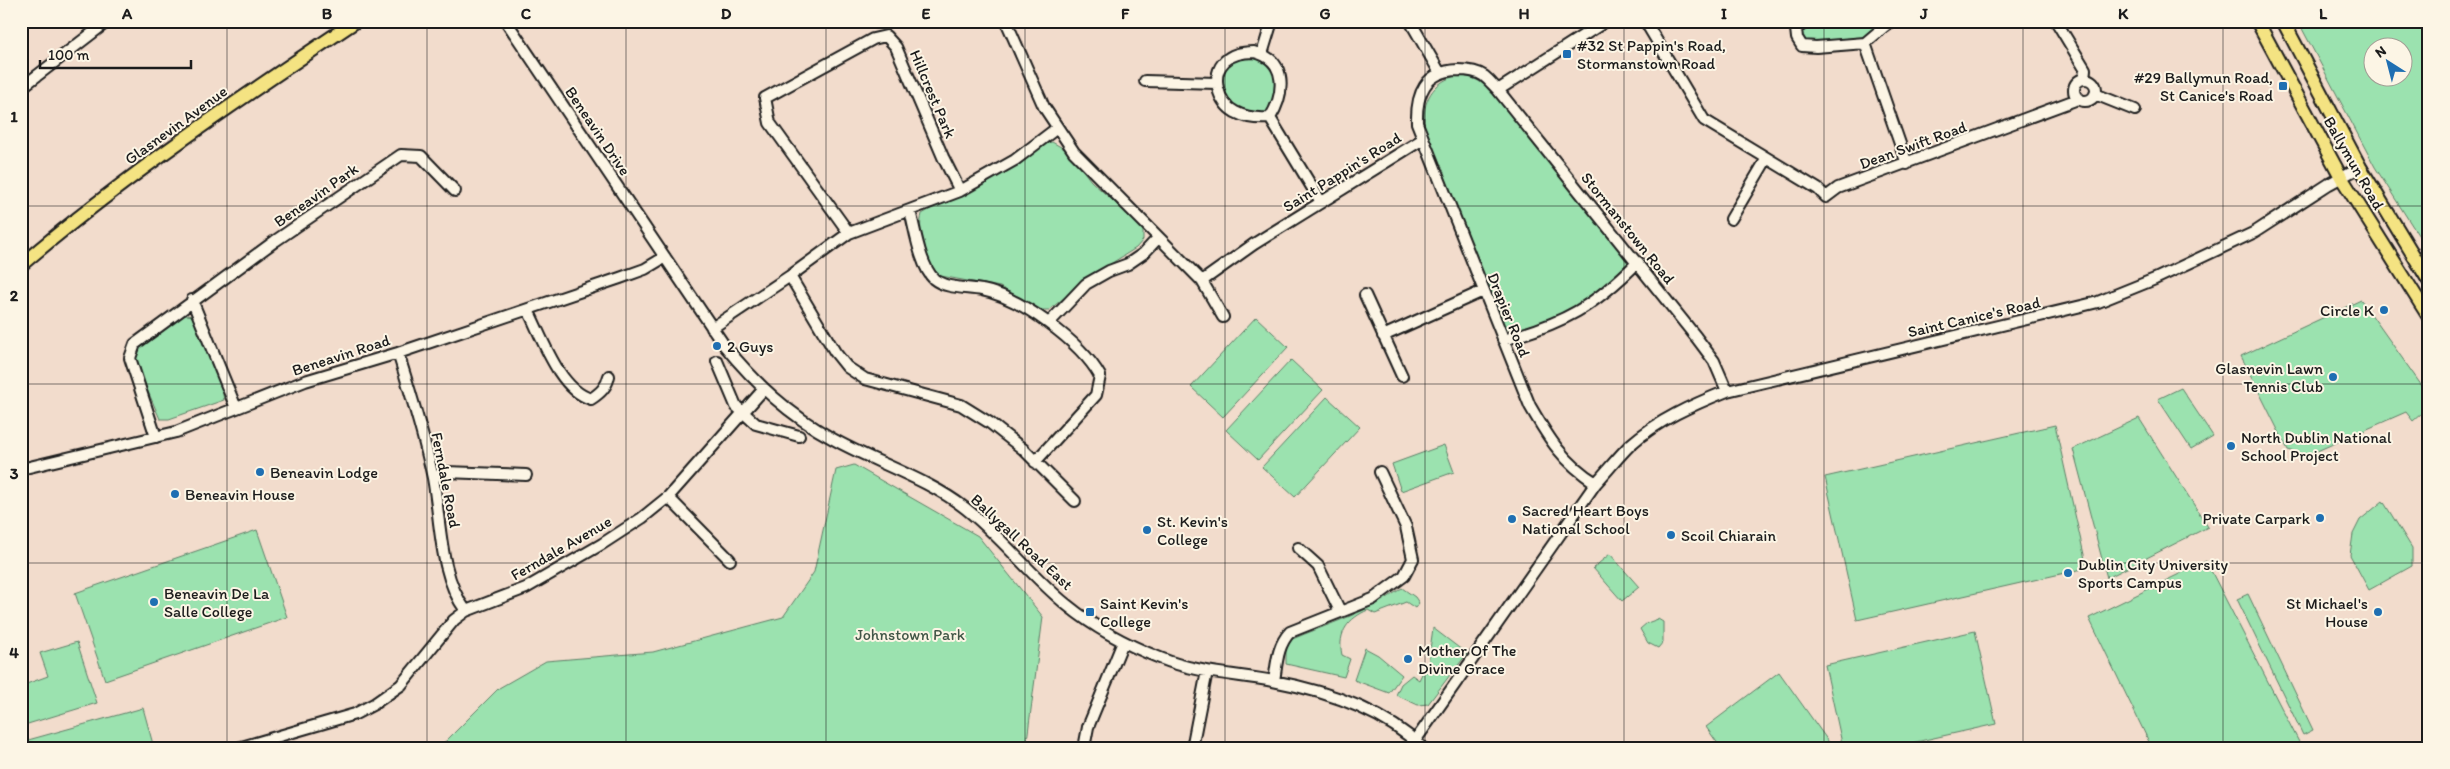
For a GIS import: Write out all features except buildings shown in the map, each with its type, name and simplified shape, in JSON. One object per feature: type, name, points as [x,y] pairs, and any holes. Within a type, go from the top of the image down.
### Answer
[{"type":"main road","name":"Glasnevin Avenue","points":[[21,265],[145,167],[252,91],[356,21]]},
{"type":"main road","name":"Ballymun Road","points":[[2257,21],[2341,177],[2429,317]]},
{"type":"main road","name":"Ballymun Road","points":[[2283,21],[2360,167],[2429,281]]},
{"type":"street","points":[[21,88],[108,21]]},
{"type":"street","name":"Beneavin Drive","points":[[506,21],[665,257]]},
{"type":"street","points":[[1006,21],[1044,107],[1074,152],[1202,281],[1224,317]]},
{"type":"street","points":[[1262,54],[1272,21]]},
{"type":"street","points":[[1410,21],[1440,73],[1468,70],[1483,75],[1498,90],[1606,21]]},
{"type":"street","name":"Dean Swift Road","points":[[1645,21],[1704,120],[1818,189],[1826,197],[1838,188],[2078,99]]},
{"type":"street","points":[[1807,21],[1796,29],[1797,38],[1802,46],[1816,47],[1865,43],[1891,21]]},
{"type":"street","points":[[2056,21],[2085,69],[2084,79]]},
{"type":"street","name":"Hillcrest Park","points":[[849,233],[770,123],[765,98],[874,40],[886,36],[896,47],[960,191]]},
{"type":"street","points":[[1865,43],[1907,164]]},
{"type":"street","points":[[1239,53],[1262,54],[1275,65],[1282,91],[1278,104],[1270,118],[1247,117],[1227,107],[1216,83],[1218,73],[1225,61],[1239,53]]},
{"type":"street","name":"Saint Pappin's Road","points":[[1202,281],[1254,244],[1423,139],[1417,123],[1416,104],[1423,89],[1440,73]]},
{"type":"street","points":[[2084,79],[2094,83],[2095,94],[2087,101],[2078,99],[2073,88],[2078,81],[2084,79]]},
{"type":"street","points":[[1145,80],[1216,83]]},
{"type":"street","name":"Stormanstown Road","points":[[1498,90],[1529,131],[1638,262],[1714,361],[1727,391]]},
{"type":"street","points":[[2095,94],[2135,110]]},
{"type":"street","points":[[1270,118],[1322,202]]},
{"type":"street","points":[[712,328],[790,276],[849,233],[960,191],[1015,160],[1057,128]]},
{"type":"street","name":"Drapier Road","points":[[1423,139],[1530,406],[1552,444],[1576,470],[1596,483]]},
{"type":"street","name":"Beneavin Park","points":[[156,437],[130,358],[130,352],[135,344],[192,300],[401,155],[421,156],[455,191]]},
{"type":"street","points":[[1731,220],[1766,158]]},
{"type":"street","name":"Saint Canice's Road","points":[[1419,744],[1596,483],[1630,445],[1663,420],[1686,407],[1727,391],[2098,302],[2155,279],[2256,232],[2341,177],[2360,167]]},
{"type":"street","points":[[910,211],[928,270],[935,280],[950,285],[998,294],[1049,323],[1092,361],[1100,376],[1096,395],[1035,462]]},
{"type":"street","points":[[1049,323],[1086,284],[1109,271],[1128,264],[1144,253],[1158,238]]},
{"type":"street","name":"Beneavin Road","points":[[21,469],[176,432],[306,381],[398,353],[645,269],[665,257]]},
{"type":"street","name":"Ballygall Road East","points":[[665,257],[724,345],[763,390],[800,420],[959,504],[994,534],[1066,605],[1123,642],[1162,659],[1207,671],[1274,681],[1318,691],[1356,705],[1377,716],[1419,744]]},
{"type":"street","points":[[1503,340],[1551,326],[1584,310],[1619,282],[1638,262]]},
{"type":"street","points":[[790,276],[835,352],[847,367],[865,379],[961,405],[990,423],[1023,448],[1075,502]]},
{"type":"street","points":[[1383,336],[1483,291]]},
{"type":"street","points":[[1365,295],[1402,376]]},
{"type":"street","points":[[192,300],[236,408]]},
{"type":"street","points":[[528,310],[568,386],[582,397],[590,399],[604,389],[609,376]]},
{"type":"street","name":"Ferndale Road","points":[[398,353],[416,410],[432,478],[445,558],[454,591],[466,611]]},
{"type":"street","points":[[717,361],[736,406],[756,424],[799,436]]},
{"type":"street","name":"Ferndale Avenue","points":[[238,748],[355,714],[374,704],[401,685],[454,620],[466,611],[526,588],[602,544],[642,518],[668,497],[763,390]]},
{"type":"street","points":[[432,478],[446,472],[526,475]]},
{"type":"street","points":[[1274,681],[1279,649],[1282,641],[1290,632],[1374,599],[1391,588],[1404,576],[1413,559],[1406,527],[1380,472]]},
{"type":"street","points":[[668,497],[730,560]]},
{"type":"street","points":[[1298,548],[1318,566],[1340,611]]},
{"type":"street","points":[[1084,748],[1093,712],[1123,642]]},
{"type":"street","points":[[1192,748],[1207,671]]},
{"type":"green space","points":[[1802,21],[1886,21],[1863,37],[1838,42],[1802,42],[1796,32]]},
{"type":"green space","points":[[2298,21],[2429,21],[2429,252],[2375,167]]},
{"type":"green space","points":[[1241,57],[1258,57],[1272,69],[1277,85],[1276,93],[1271,108],[1265,114],[1241,111],[1226,99],[1223,92],[1223,76],[1226,69]]},
{"type":"green space","points":[[1455,76],[1474,79],[1490,90],[1629,262],[1629,265],[1591,300],[1557,318],[1521,329],[1504,329],[1425,131],[1424,113],[1429,97],[1439,84]]},
{"type":"green space","points":[[1052,142],[1068,151],[1091,181],[1143,228],[1143,240],[1136,248],[1091,276],[1049,310],[1039,310],[1000,287],[941,276],[931,264],[924,248],[921,230],[922,214],[1042,144]]},
{"type":"green space","name":"Glasnevin Lawn Tennis Club","points":[[2361,300],[2429,396],[2429,407],[2413,421],[2406,412],[2308,455],[2288,450],[2241,356]]},
{"type":"green space","points":[[194,316],[219,374],[224,400],[169,419],[160,419],[133,357],[134,351],[177,317]]},
{"type":"green space","points":[[1256,317],[1288,347],[1223,417],[1191,387]]},
{"type":"green space","points":[[1291,360],[1323,390],[1258,460],[1226,430]]},
{"type":"green space","points":[[2181,388],[2213,436],[2191,449],[2158,399]]},
{"type":"green space","points":[[1327,397],[1360,427],[1295,497],[1262,467]]},
{"type":"green space","points":[[2139,418],[2208,527],[2107,578],[2073,449]]},
{"type":"green space","points":[[2055,425],[2087,568],[1857,620],[1825,477]]},
{"type":"green space","points":[[1444,445],[1454,472],[1401,491],[1392,464]]},
{"type":"green space","name":"Johnstown Park","points":[[854,465],[978,536],[1043,617],[1026,748],[434,748],[446,741],[499,688],[546,661],[653,652],[783,617],[814,572],[836,470]]},
{"type":"green space","points":[[2383,501],[2412,548],[2412,566],[2369,590],[2350,555],[2353,534],[2360,520]]},
{"type":"green space","points":[[257,530],[287,617],[105,680],[75,593]]},
{"type":"green space","points":[[1610,554],[1639,587],[1622,601],[1593,568]]},
{"type":"green space","points":[[2206,561],[2302,748],[2152,748],[2089,618]]},
{"type":"green space","points":[[1402,588],[1415,597],[1419,603],[1415,608],[1406,602],[1375,614],[1368,610],[1355,617],[1346,627],[1341,639],[1342,655],[1350,659],[1344,677],[1286,664],[1286,648],[1290,640],[1362,611]]},
{"type":"green space","points":[[2248,594],[2313,730],[2303,735],[2237,599]]},
{"type":"green space","points":[[1658,619],[1663,622],[1663,642],[1658,648],[1648,643],[1640,629],[1647,623]]},
{"type":"green space","points":[[1433,628],[1467,654],[1455,669],[1428,664]]},
{"type":"green space","points":[[1975,631],[1996,724],[1889,748],[1843,748],[1825,665]]},
{"type":"green space","points":[[77,642],[97,703],[21,726],[21,686],[48,676],[40,653]]},
{"type":"green space","points":[[1365,648],[1378,655],[1402,675],[1389,693],[1354,680]]},
{"type":"green space","points":[[1436,671],[1450,675],[1428,704],[1418,705],[1396,695],[1401,684],[1412,675],[1419,680],[1423,672]]},
{"type":"green space","points":[[1779,672],[1833,748],[1721,748],[1706,727]]},
{"type":"green space","points":[[143,708],[154,748],[101,748],[100,746],[21,742]]},
{"type":"place","name":"#32 St Pappin's Road, Stormanstown Road","points":[[1567,54]]},
{"type":"place","name":"#29 Ballymun Road, St Canice's Road","points":[[2283,86]]},
{"type":"place","name":"Circle K","points":[[2384,310]]},
{"type":"place","name":"2 Guys","points":[[717,346]]},
{"type":"place","name":"Glasnevin Lawn Tennis Club","points":[[2333,377]]},
{"type":"place","name":"North Dublin National School Project","points":[[2231,446]]},
{"type":"place","name":"Beneavin Lodge","points":[[260,472]]},
{"type":"place","name":"Beneavin House","points":[[175,494]]},
{"type":"place","name":"Private Carpark","points":[[2320,518]]},
{"type":"place","name":"Sacred Heart Boys National School","points":[[1512,519]]},
{"type":"place","name":"St. Kevin's College","points":[[1147,530]]},
{"type":"place","name":"Scoil Chiarain","points":[[1671,535]]},
{"type":"place","name":"Dublin City University Sports Campus","points":[[2068,573]]},
{"type":"place","name":"Beneavin De La Salle College","points":[[154,602]]},
{"type":"place","name":"Saint Kevin's College","points":[[1090,612]]},
{"type":"place","name":"St Michael's House","points":[[2378,612]]},
{"type":"place","name":"Mother Of The Divine Grace","points":[[1408,659]]}]
